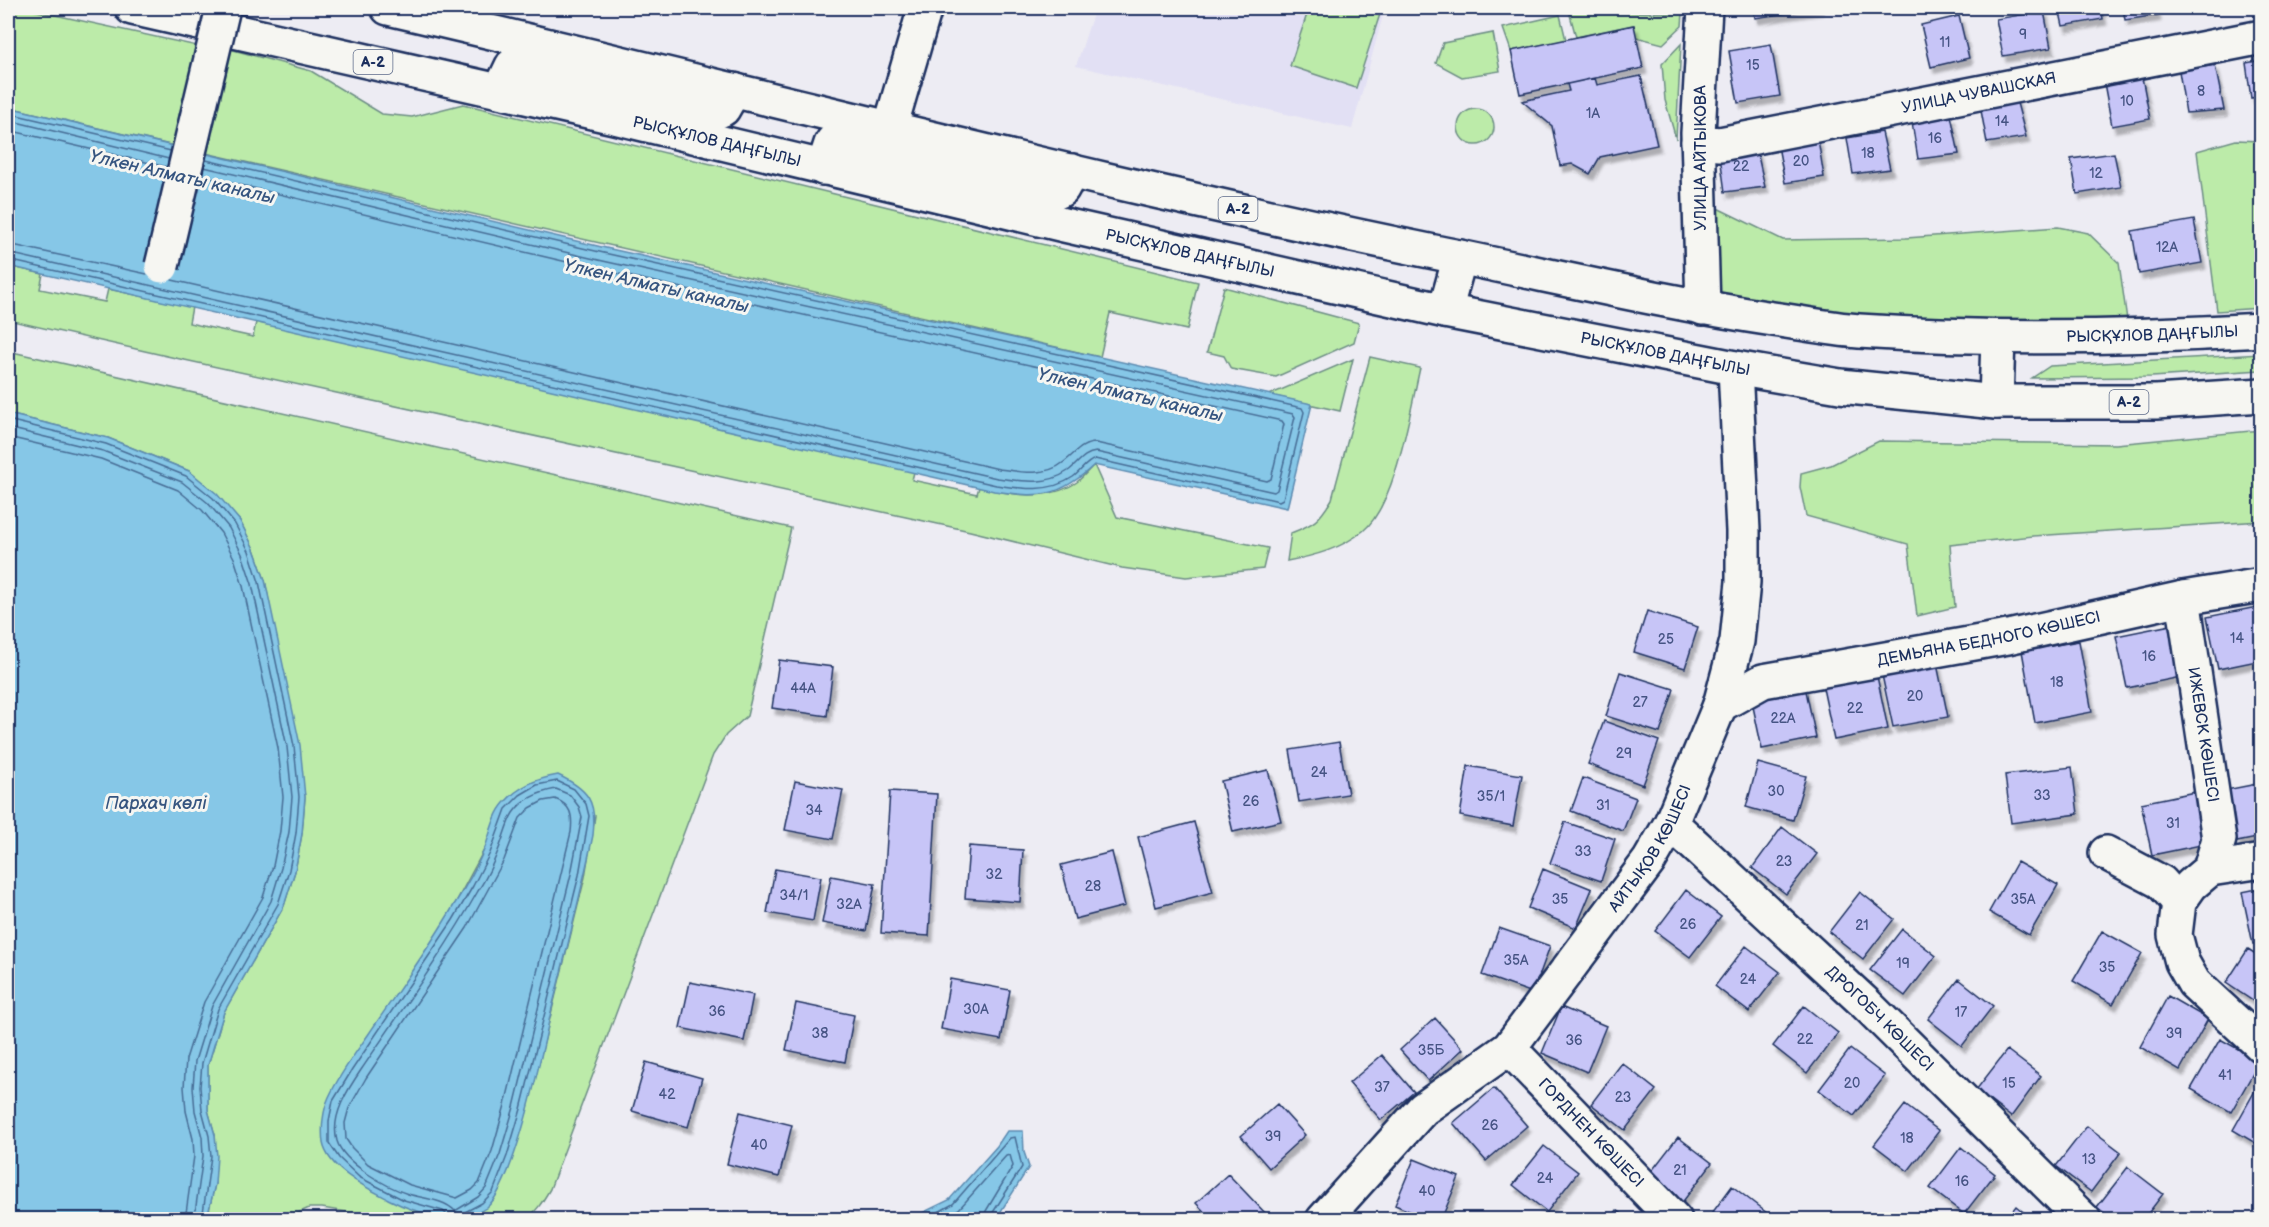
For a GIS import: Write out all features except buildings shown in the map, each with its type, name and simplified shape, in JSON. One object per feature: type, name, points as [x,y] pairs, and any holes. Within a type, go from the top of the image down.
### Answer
[{"type":"main road","name":"РЫСҚҰЛОВ ДАҢҒЫЛЫ","points":[[132,8],[500,91],[1076,228],[1445,311],[1736,368],[1840,386],[1996,402],[2156,402],[2262,395]]},
{"type":"main road","points":[[162,266],[224,8]]},
{"type":"main road","name":"РЫСҚҰЛОВ ДАҢҒЫЛЫ","points":[[388,8],[1364,238],[1703,308],[1854,331],[1998,337],[2150,336],[2262,330]]},
{"type":"main road","points":[[890,128],[925,8]]},
{"type":"main road","name":"УЛИЦА АЙТЫКОВА","points":[[1703,308],[1698,142],[1705,8]]},
{"type":"main road","name":"УЛИЦА ЧУВАШСКАЯ","points":[[1698,142],[1720,144],[2262,38]]},
{"type":"main road","points":[[500,91],[512,66],[716,112],[723,109],[734,90]]},
{"type":"main road","points":[[823,168],[831,144],[839,140],[1057,192],[1062,189],[1072,171]]},
{"type":"main road","points":[[1445,311],[1460,257]]},
{"type":"main road","points":[[1996,402],[1998,337]]},
{"type":"main road","name":"АЙТЫҚОВ КӨШЕСІ","points":[[1323,1220],[1423,1109],[1509,1048],[1649,861],[1671,823],[1720,705],[1737,641],[1743,582],[1736,368]]},
{"type":"main road","name":"ДЕМЬЯНА БЕДНОГО КӨШЕСІ","points":[[1720,705],[1763,681],[2008,637],[2183,598],[2262,585]]},
{"type":"main road","name":"ИЖЕВСК КӨШЕСІ","points":[[2183,598],[2219,839],[2210,869]]},
{"type":"main road","name":"ДРОГОБЧ КӨШЕСІ","points":[[1671,823],[1865,1003],[2084,1220]]},
{"type":"main road","points":[[2106,853],[2161,882],[2179,902]]},
{"type":"main road","points":[[2262,861],[2210,869],[2191,885],[2179,902],[2175,934],[2182,962],[2193,983],[2262,1046]]},
{"type":"main road","name":"ГОРДНЕН КӨШЕСІ","points":[[1509,1048],[1675,1220]]},
{"type":"shaded area","points":[[1095,8],[1385,8],[1352,129],[1076,66]]},
{"type":"green space","points":[[8,8],[23,8],[202,47],[179,147],[8,107]]},
{"type":"green space","points":[[1309,8],[1382,8],[1356,88],[1290,66]]},
{"type":"green space","points":[[1569,11],[1683,13],[1682,26],[1663,44],[1636,37],[1633,25],[1576,37]]},
{"type":"green space","points":[[1560,15],[1566,40],[1511,51],[1503,28]]},
{"type":"green space","points":[[1493,33],[1500,71],[1462,77],[1436,63],[1443,43]]},
{"type":"green space","points":[[1681,44],[1676,139],[1665,100],[1662,64]]},
{"type":"green space","points":[[226,48],[311,71],[382,114],[412,117],[463,104],[1198,282],[1187,330],[1110,313],[1100,357],[201,152]]},
{"type":"green space","points":[[1476,109],[1489,114],[1494,127],[1489,140],[1476,145],[1463,140],[1458,127],[1463,114]]},
{"type":"green space","points":[[2236,140],[2261,141],[2261,308],[2217,311],[2197,151]]},
{"type":"green space","points":[[1709,204],[1783,240],[1906,238],[2058,227],[2088,233],[2119,263],[2127,320],[1927,322],[1771,307],[1718,293]]},
{"type":"green space","points":[[8,266],[43,274],[40,289],[105,302],[108,289],[192,307],[189,323],[253,337],[256,322],[914,472],[912,480],[977,494],[979,487],[1029,495],[1054,492],[1077,482],[1094,465],[1117,517],[1268,548],[1263,569],[1186,577],[1122,568],[970,531],[180,359],[8,320]]},
{"type":"green space","points":[[1224,287],[1359,323],[1354,342],[1276,377],[1231,369],[1224,356],[1207,352]]},
{"type":"green space","points":[[8,351],[791,528],[747,716],[726,735],[713,755],[550,1189],[536,1210],[524,1220],[389,1219],[322,1208],[309,1208],[290,1219],[207,1219],[215,1184],[215,1135],[208,1110],[208,1065],[224,1012],[284,906],[295,871],[302,834],[305,797],[265,580],[254,549],[240,521],[189,471],[108,438],[8,414]],"holes":[[[595,816],[585,877],[527,1111],[448,917],[484,850]]]},
{"type":"green space","points":[[2261,354],[2261,370],[2152,377],[2032,378],[2050,366]]},
{"type":"green space","points":[[1370,357],[1420,368],[1393,479],[1375,518],[1363,531],[1346,543],[1327,551],[1287,561],[1291,533],[1315,521],[1332,499]]},
{"type":"green space","points":[[1353,359],[1340,411],[1269,395]]},
{"type":"green space","points":[[2261,430],[2261,521],[2033,536],[1950,545],[1955,607],[1917,616],[1908,544],[1806,516],[1800,487],[1801,473],[1831,465],[1879,441],[2116,444]]},
{"type":"water","name":"Үлкен Алматы каналы","points":[[8,107],[606,248],[1312,404],[1287,508],[1094,465],[1070,484],[1048,493],[1024,495],[994,491],[8,266]]},
{"type":"water","name":"Пархач көлі","points":[[8,414],[108,438],[189,471],[217,494],[240,521],[254,549],[265,580],[300,745],[305,797],[302,834],[295,871],[284,906],[224,1012],[208,1065],[208,1110],[215,1135],[217,1156],[215,1184],[207,1219],[8,1219]]},
{"type":"water","points":[[558,775],[577,786],[588,798],[592,805],[593,835],[534,1086],[517,1146],[497,1195],[486,1208],[463,1217],[437,1216],[411,1209],[388,1199],[350,1177],[332,1161],[326,1152],[322,1137],[327,1102],[347,1065],[423,955],[466,885],[481,857],[500,808],[522,788],[535,781]]},
{"type":"water","points":[[1007,1131],[1023,1131],[1024,1152],[1029,1167],[996,1219],[910,1219],[949,1200],[997,1146]]}]
